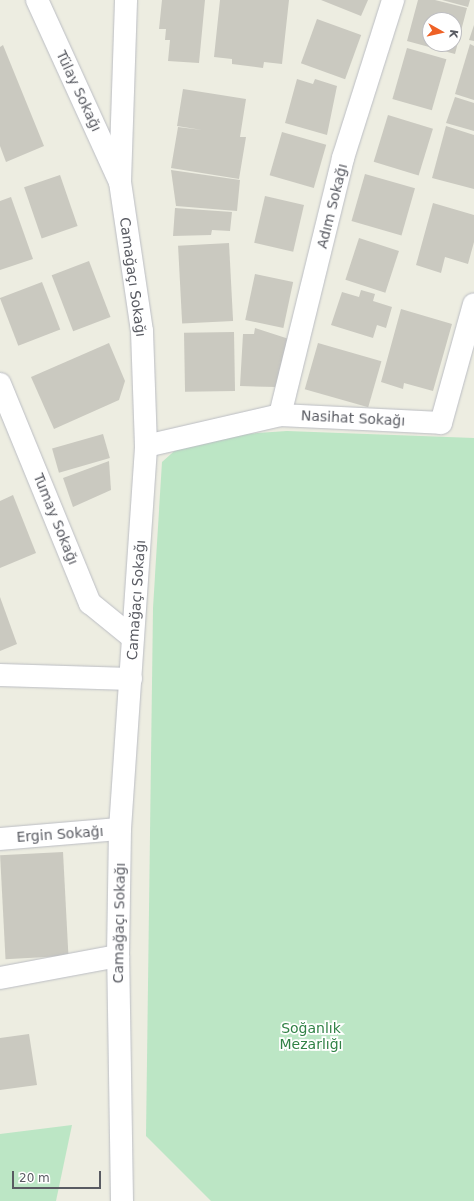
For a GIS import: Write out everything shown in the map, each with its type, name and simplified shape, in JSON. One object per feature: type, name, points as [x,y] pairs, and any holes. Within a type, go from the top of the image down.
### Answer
[{"type":"street","name":"Tülay Sokağı","points":[[37,0],[120,182]]},
{"type":"street","name":"Camağaçı Sokağı","points":[[122,1201],[118,956],[120,829],[146,446],[142,331],[120,182],[126,0]]},
{"type":"street","name":"Adım Sokağı","points":[[280,415],[343,158],[393,0]]},
{"type":"street","name":"Nasihat Sokağı","points":[[146,446],[280,415],[441,422],[474,304]]},
{"type":"street","name":"Tumay Sokağı","points":[[0,384],[90,604],[133,638]]},
{"type":"street","points":[[0,675],[131,679]]},
{"type":"street","name":"Ergin Sokağı","points":[[0,839],[120,829]]},
{"type":"street","points":[[0,978],[118,956]]},
{"type":"green space","name":"Soğanlık Mezarlığı","points":[[287,431],[474,438],[474,1201],[211,1201],[146,1136],[153,608],[162,462],[189,438]]},
{"type":"green space","points":[[72,1125],[56,1201],[0,1201],[0,1134]]},
{"type":"building","points":[[162,0],[205,0],[199,63],[168,61],[170,40],[165,40],[166,29],[159,29]]},
{"type":"building","points":[[220,0],[289,0],[282,64],[264,62],[263,68],[232,64],[232,59],[214,57]]},
{"type":"building","points":[[321,0],[368,0],[361,16]]},
{"type":"building","points":[[418,0],[435,0],[467,8],[462,27],[462,12],[422,12],[422,45],[407,41]]},
{"type":"building","points":[[442,0],[470,0],[468,7]]},
{"type":"building","points":[[317,19],[361,35],[345,79],[301,63]]},
{"type":"building","points":[[474,25],[474,41],[469,40]]},
{"type":"building","points":[[470,44],[474,46],[474,100],[455,94]]},
{"type":"building","points":[[3,45],[44,146],[6,162],[0,146],[0,47]]},
{"type":"building","points":[[407,48],[446,59],[432,110],[392,99]]},
{"type":"building","points":[[297,79],[313,84],[315,79],[337,86],[327,135],[285,123]]},
{"type":"building","points":[[183,89],[246,99],[240,137],[246,137],[239,179],[171,168],[178,127],[202,130],[177,126]]},
{"type":"building","points":[[455,97],[474,103],[474,131],[446,123]]},
{"type":"building","points":[[388,115],[433,129],[419,176],[374,162]]},
{"type":"building","points":[[446,126],[474,135],[474,189],[432,178]]},
{"type":"building","points":[[282,132],[326,145],[314,188],[270,175]]},
{"type":"building","points":[[171,170],[240,180],[237,211],[176,206]]},
{"type":"building","points":[[365,174],[415,188],[401,235],[351,221]]},
{"type":"building","points":[[60,175],[78,226],[42,238],[24,187]]},
{"type":"building","points":[[265,196],[304,205],[293,252],[254,243]]},
{"type":"building","points":[[11,197],[33,259],[0,270],[0,201]]},
{"type":"building","points":[[433,203],[474,215],[474,242],[468,264],[445,257],[441,273],[416,265]]},
{"type":"building","points":[[175,208],[232,212],[230,231],[212,230],[211,235],[173,236]]},
{"type":"building","points":[[359,238],[399,251],[385,293],[345,280]]},
{"type":"building","points":[[229,243],[233,321],[182,324],[178,246]]},
{"type":"building","points":[[89,261],[111,317],[73,331],[52,275]]},
{"type":"building","points":[[255,274],[293,282],[283,328],[245,320]]},
{"type":"building","points":[[42,282],[60,330],[18,346],[0,298]]},
{"type":"building","points":[[361,290],[375,294],[373,301],[392,307],[386,328],[377,325],[373,338],[331,325],[342,292],[359,297]]},
{"type":"building","points":[[401,309],[452,324],[433,391],[404,383],[403,389],[381,382]]},
{"type":"building","points":[[255,328],[289,339],[276,387],[240,386],[243,334],[254,334]]},
{"type":"building","points":[[234,332],[235,391],[185,392],[184,333]]},
{"type":"building","points":[[109,343],[125,381],[119,400],[54,429],[31,377]]},
{"type":"building","points":[[318,343],[381,361],[368,407],[305,389]]},
{"type":"building","points":[[103,434],[110,458],[59,473],[52,449]]},
{"type":"building","points":[[109,461],[111,490],[73,507],[63,478]]},
{"type":"building","points":[[13,495],[36,553],[0,568],[0,501]]},
{"type":"building","points":[[0,597],[17,644],[0,651]]},
{"type":"building","points":[[63,852],[68,956],[6,959],[0,855]]},
{"type":"building","points":[[29,1034],[37,1085],[0,1090],[0,1038]]}]
